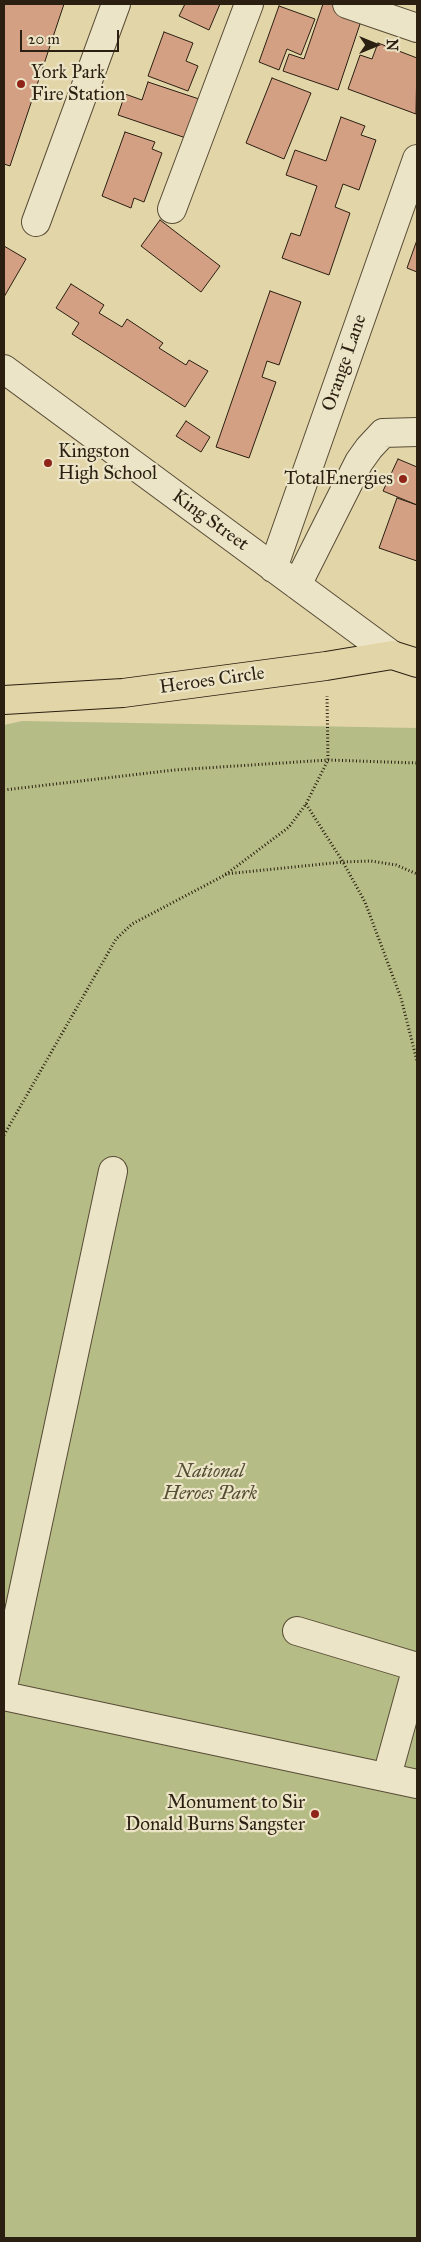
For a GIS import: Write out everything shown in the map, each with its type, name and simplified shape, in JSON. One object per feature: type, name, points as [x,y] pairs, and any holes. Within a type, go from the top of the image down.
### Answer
[{"type":"main road","name":"Heroes Circle","points":[[4,700],[123,693],[326,666],[405,659]]},
{"type":"street","points":[[36,222],[116,4]]},
{"type":"street","points":[[172,209],[249,4]]},
{"type":"street","points":[[347,4],[417,28]]},
{"type":"street","name":"Orange Lane","points":[[273,568],[417,159]]},
{"type":"street","name":"King Street","points":[[4,369],[273,568],[405,659]]},
{"type":"street","points":[[297,585],[359,462],[369,448],[383,433],[417,432]]},
{"type":"street","points":[[4,1682],[9,1630],[113,1171]]},
{"type":"street","points":[[297,1631],[417,1667],[387,1776]]},
{"type":"street","points":[[4,1696],[387,1776],[417,1784]]},
{"type":"path","points":[[4,1135],[116,939],[132,924],[224,874],[289,827],[306,804],[328,760],[326,666]]},
{"type":"path","points":[[4,790],[174,770],[328,760],[417,763]]},
{"type":"path","points":[[306,804],[343,862],[365,902],[398,989],[417,1061]]},
{"type":"path","points":[[224,874],[371,861],[396,864],[417,874]]},
{"type":"green space","name":"National Heroes Park","points":[[22,721],[417,728],[417,2238],[4,2238],[4,725]]},
{"type":"building","name":"York Park Fire Station","points":[[4,4],[64,4],[10,166],[4,164]]},
{"type":"building","points":[[185,4],[220,4],[209,30],[179,16]]},
{"type":"building","points":[[323,4],[340,4],[364,12],[338,90],[283,71],[289,54],[304,59]]},
{"type":"building","points":[[279,6],[315,19],[301,55],[287,49],[279,70],[259,62]]},
{"type":"building","points":[[164,32],[193,43],[186,61],[198,66],[188,91],[148,76]]},
{"type":"building","points":[[378,43],[417,58],[416,114],[348,89],[360,55],[372,59]]},
{"type":"building","points":[[272,78],[311,93],[284,159],[246,143]]},
{"type":"building","points":[[148,82],[199,99],[186,138],[118,115],[125,94],[142,100]]},
{"type":"building","points":[[341,117],[365,126],[361,135],[376,140],[359,190],[343,184],[335,207],[350,213],[329,275],[282,258],[291,233],[300,236],[317,186],[286,175],[295,150],[326,161]]},
{"type":"building","points":[[125,132],[155,142],[152,149],[162,153],[144,202],[134,198],[131,208],[102,196]]},
{"type":"building","points":[[160,220],[220,266],[201,292],[141,246]]},
{"type":"building","points":[[417,240],[417,272],[407,268]]},
{"type":"building","points":[[4,246],[26,259],[4,297]]},
{"type":"building","points":[[71,284],[104,305],[99,313],[122,327],[127,319],[163,343],[159,348],[186,365],[189,360],[208,371],[185,407],[72,334],[79,323],[56,308]]},
{"type":"building","points":[[270,291],[301,302],[279,365],[267,361],[262,377],[276,382],[249,458],[216,447]]},
{"type":"building","points":[[186,421],[210,437],[201,452],[176,436]]},
{"type":"building","name":"TotalEnergies","points":[[398,459],[417,467],[417,505],[383,491]]},
{"type":"building","name":"TotalEnergies","points":[[397,498],[417,505],[417,561],[379,548]]},
{"type":"place","name":"York Park Fire Station","points":[[21,84]]},
{"type":"place","name":"Kingston High School","points":[[48,463]]},
{"type":"place","name":"TotalEnergies","points":[[403,479]]},
{"type":"place","name":"Monument to Sir Donald Burns Sangster","points":[[315,1814]]}]
